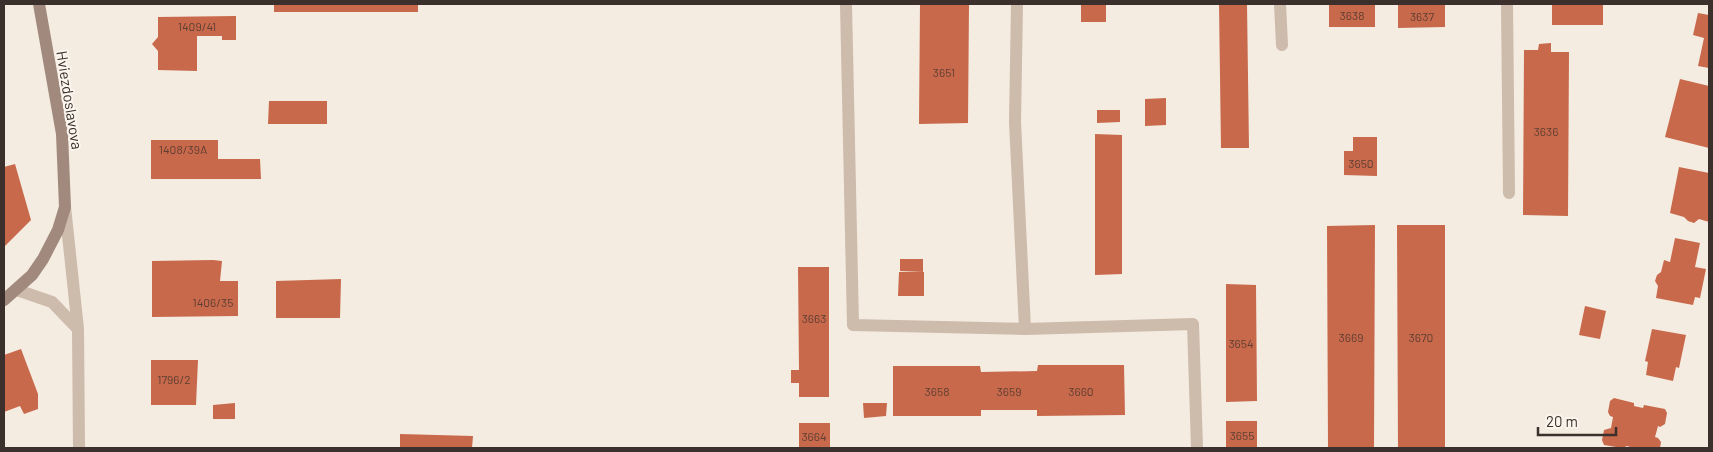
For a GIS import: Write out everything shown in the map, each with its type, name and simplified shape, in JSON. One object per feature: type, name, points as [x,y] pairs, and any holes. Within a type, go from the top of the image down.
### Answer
[{"type":"main road","name":"Hviezdoslavova","points":[[4,300],[32,275],[44,259],[58,230],[65,207],[62,134],[40,4]]},
{"type":"street","points":[[846,4],[853,325],[1025,329],[1193,324],[1196,448]]},
{"type":"street","points":[[1018,4],[1015,122],[1025,329]]},
{"type":"street","points":[[1280,4],[1282,45]]},
{"type":"street","points":[[1507,4],[1509,194]]},
{"type":"street","points":[[65,207],[78,329],[79,448]]},
{"type":"street","points":[[17,290],[52,302],[78,329]]},
{"type":"building","points":[[274,4],[418,4],[418,12],[274,12]]},
{"type":"building","points":[[920,4],[969,4],[968,123],[919,124]]},
{"type":"building","points":[[1081,4],[1106,4],[1106,22],[1081,22]]},
{"type":"building","points":[[1219,4],[1247,4],[1249,148],[1221,148]]},
{"type":"building","points":[[1329,4],[1375,4],[1375,27],[1329,27]]},
{"type":"building","points":[[1398,4],[1445,4],[1445,27],[1398,28]]},
{"type":"building","points":[[1552,4],[1603,4],[1603,25],[1552,25]]},
{"type":"building","points":[[1698,13],[1709,15],[1709,68],[1698,66],[1704,38],[1693,35]]},
{"type":"building","points":[[236,16],[236,40],[222,40],[222,36],[197,36],[197,71],[158,70],[158,51],[152,44],[158,37],[158,17]]},
{"type":"building","points":[[1551,43],[1551,52],[1569,52],[1568,216],[1523,215],[1524,50],[1538,50],[1539,44]]},
{"type":"building","points":[[1680,79],[1709,86],[1709,148],[1665,137]]},
{"type":"building","points":[[1166,98],[1166,125],[1145,126],[1145,99]]},
{"type":"building","points":[[269,101],[327,101],[327,124],[268,124]]},
{"type":"building","points":[[1097,110],[1120,110],[1120,122],[1097,123]]},
{"type":"building","points":[[1095,134],[1122,135],[1122,274],[1095,275]]},
{"type":"building","points":[[1353,137],[1377,137],[1377,176],[1344,175],[1344,151],[1353,151]]},
{"type":"building","points":[[151,140],[218,140],[218,159],[260,159],[261,179],[151,179]]},
{"type":"building","points":[[15,164],[31,220],[4,247],[4,167]]},
{"type":"building","points":[[1679,167],[1709,173],[1709,222],[1699,219],[1694,223],[1684,217],[1670,213]]},
{"type":"building","points":[[1375,225],[1374,448],[1328,448],[1327,226]]},
{"type":"building","points":[[1397,225],[1445,225],[1445,448],[1398,448]]},
{"type":"building","points":[[1675,238],[1700,243],[1695,267],[1706,269],[1700,298],[1695,297],[1693,305],[1656,298],[1658,286],[1655,281],[1657,275],[1661,272],[1664,260],[1670,262]]},
{"type":"building","points":[[900,259],[923,259],[923,272],[900,271]]},
{"type":"building","points":[[152,261],[222,261],[220,281],[238,281],[238,316],[152,317]]},
{"type":"building","points":[[798,267],[829,267],[829,397],[799,397],[799,383],[791,383],[791,370],[799,370]]},
{"type":"building","points":[[899,272],[924,272],[924,296],[898,296]]},
{"type":"building","points":[[341,279],[340,318],[276,318],[276,281]]},
{"type":"building","points":[[1226,284],[1256,285],[1257,401],[1226,402]]},
{"type":"building","points":[[1585,306],[1606,311],[1600,339],[1579,335]]},
{"type":"building","points":[[1652,329],[1686,335],[1679,368],[1676,367],[1673,381],[1646,375],[1648,362],[1645,361]]},
{"type":"building","points":[[21,349],[38,394],[38,409],[24,414],[20,406],[4,412],[4,355]]},
{"type":"building","points":[[151,360],[198,360],[196,405],[151,405]]},
{"type":"building","points":[[1038,365],[1124,365],[1125,415],[1037,416],[1037,410],[981,410],[981,416],[893,416],[893,366],[980,366],[981,372],[1037,371]]},
{"type":"building","points":[[1614,398],[1634,403],[1634,406],[1643,408],[1644,405],[1665,409],[1667,413],[1665,424],[1660,427],[1658,426],[1655,437],[1661,442],[1660,448],[1626,446],[1622,448],[1604,445],[1602,440],[1604,430],[1611,428],[1613,417],[1608,412],[1610,401]]},
{"type":"building","points":[[235,403],[235,419],[213,419],[213,405]]},
{"type":"building","points":[[863,403],[887,403],[886,416],[864,418]]},
{"type":"building","points":[[1226,421],[1257,421],[1257,448],[1226,448]]},
{"type":"building","points":[[799,423],[830,423],[830,448],[799,448]]},
{"type":"building","points":[[400,434],[473,436],[472,448],[400,448]]}]
